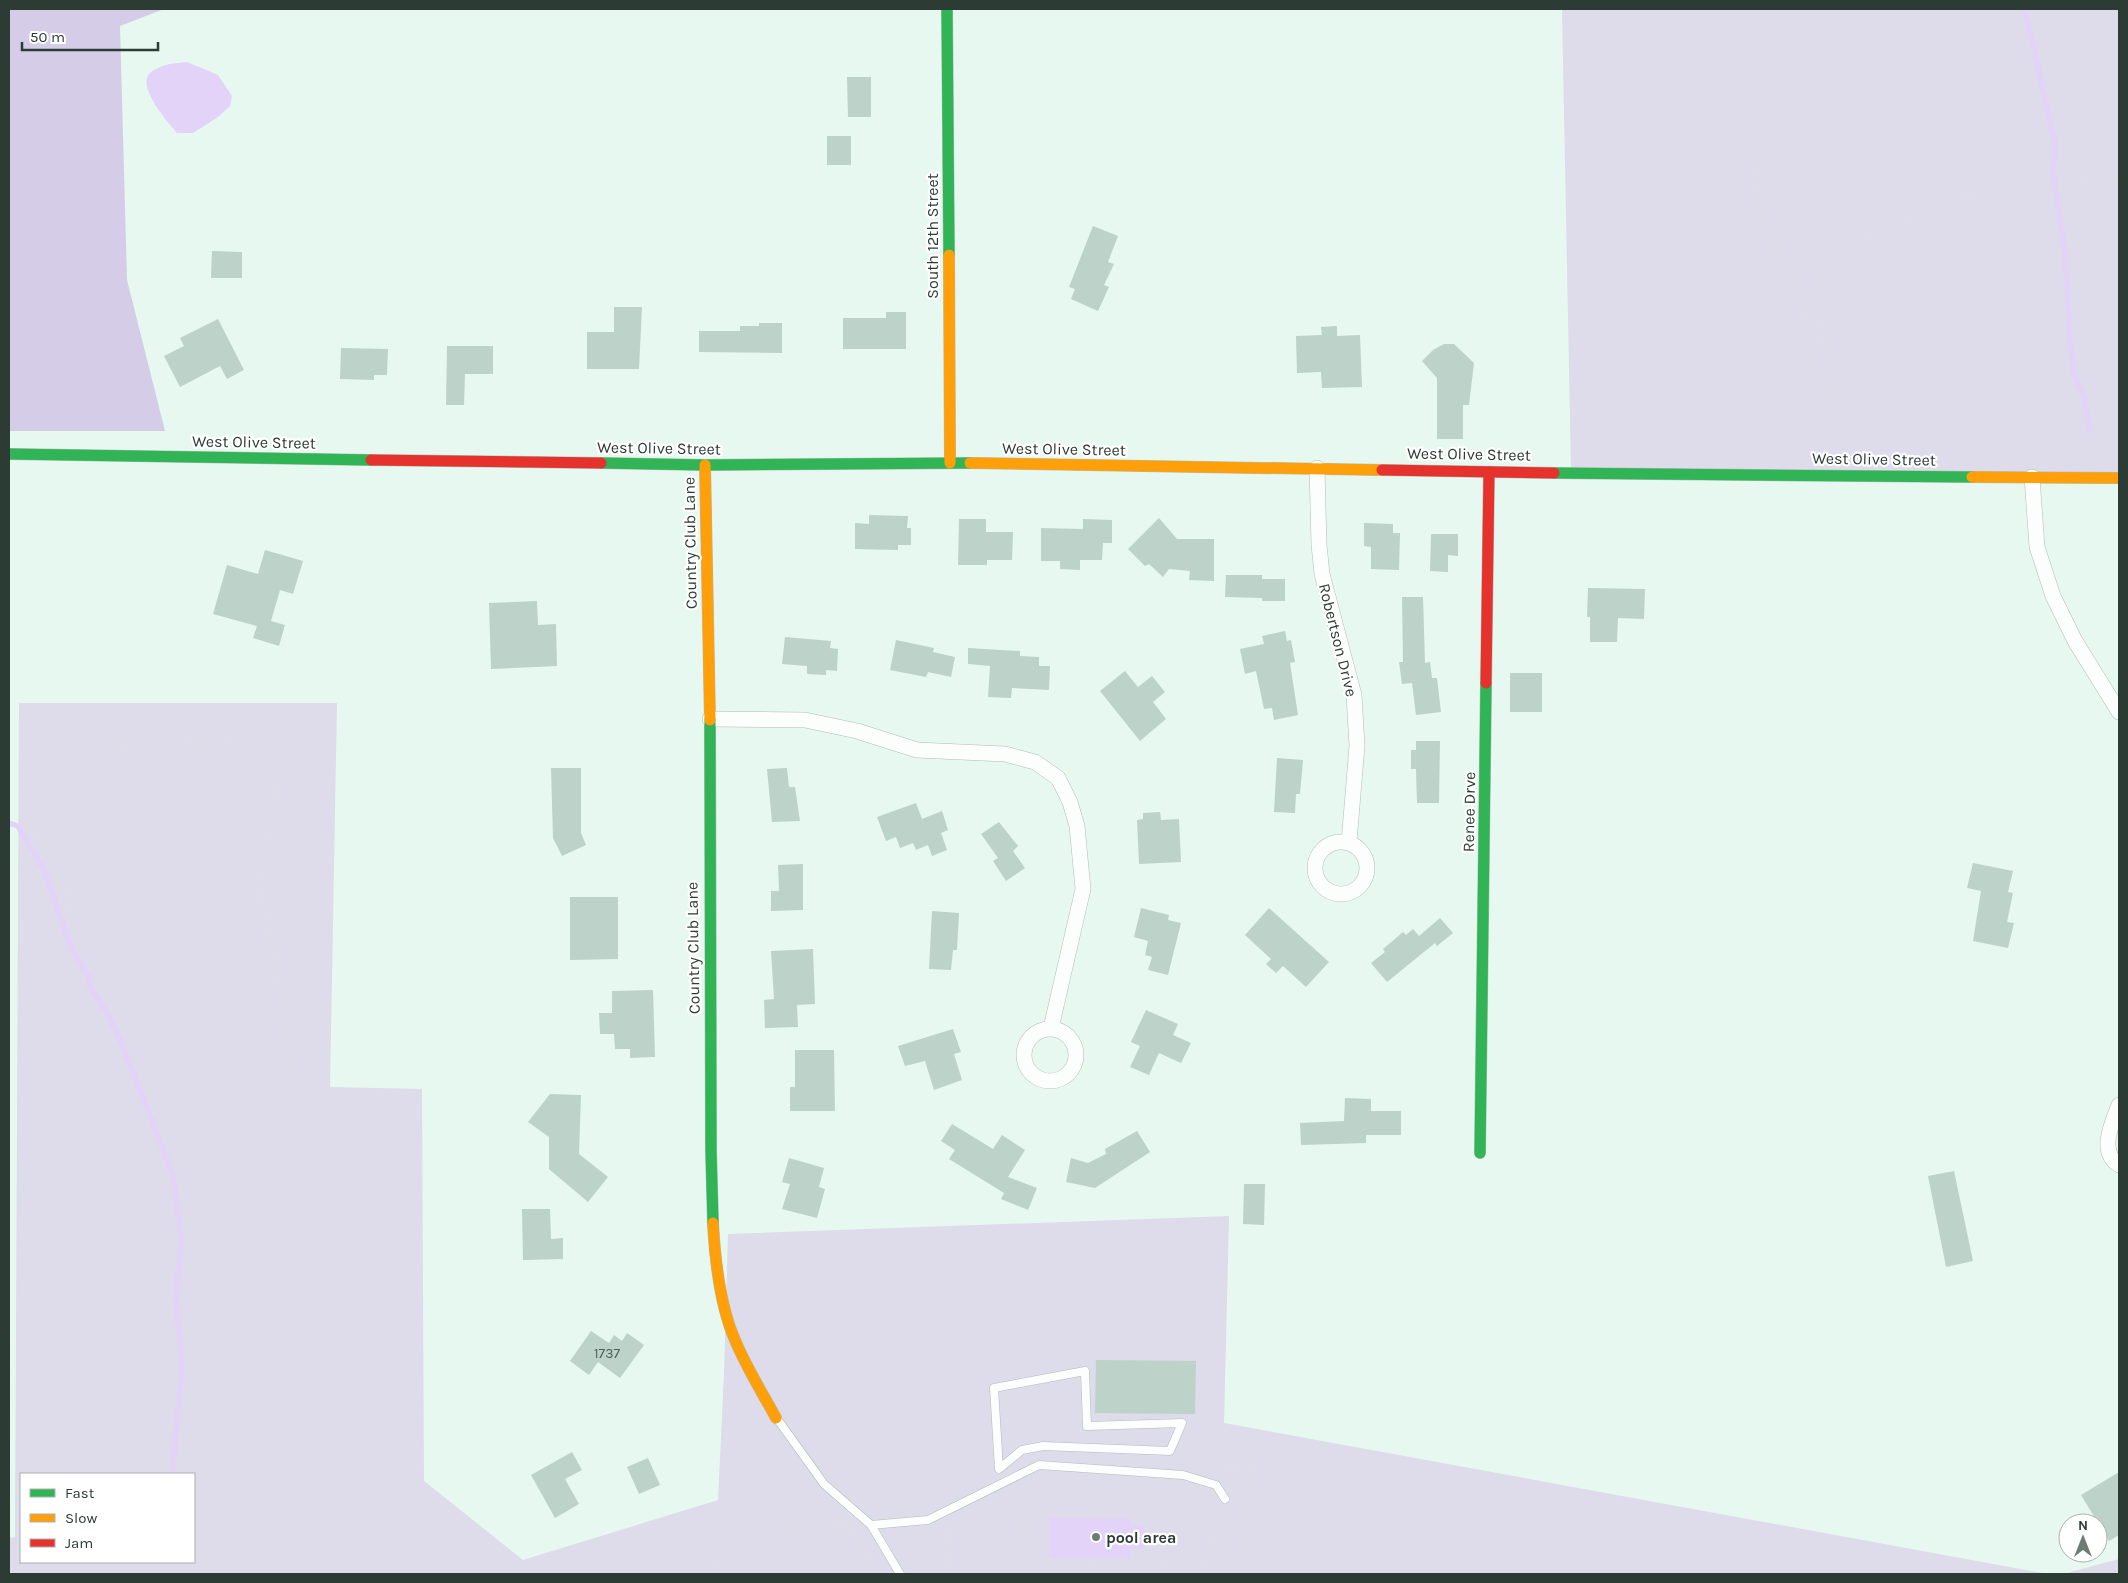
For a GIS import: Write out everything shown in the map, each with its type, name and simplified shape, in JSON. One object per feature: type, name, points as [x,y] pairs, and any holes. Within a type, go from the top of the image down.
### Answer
[{"type":"street","name":"South 12th Street","points":[[947,9],[950,463]]},
{"type":"street","name":"West Olive Street","points":[[9,454],[705,465],[950,463],[1489,472],[2119,478]]},
{"type":"street","name":"Country Club Lane","points":[[705,465],[710,719],[711,1151],[715,1254],[729,1324],[735,1341],[776,1418]]},
{"type":"street","name":"Robertson Drive","points":[[1317,468],[1319,545],[1322,574],[1354,695],[1357,746],[1349,842]]},
{"type":"street","name":"Renee Drve","points":[[1480,1153],[1489,472]]},
{"type":"street","points":[[2032,477],[2037,547],[2052,596],[2075,641],[2119,712]]},
{"type":"street","points":[[710,719],[806,720],[858,731],[917,750],[1005,754],[1034,762],[1058,778],[1070,802],[1077,826],[1083,889],[1051,1028]]},
{"type":"street","points":[[2119,1104],[2107,1149],[2114,1162],[2119,1165]]},
{"type":"lane","points":[[1085,1370],[1087,1426],[1182,1423],[1174,1442],[1170,1451],[1036,1447],[1022,1450],[999,1469],[994,1388],[1085,1370]]},
{"type":"lane","points":[[776,1418],[824,1484],[870,1524],[900,1574]]},
{"type":"lane","points":[[870,1524],[928,1520],[1040,1465],[1183,1475],[1216,1485],[1225,1499]]},
{"type":"path","points":[[1759,170],[1757,197],[1762,220],[1807,310],[1809,365],[1819,381],[1829,390],[1836,390],[1840,384],[1839,374],[1817,327],[1815,305],[1818,285],[1830,263],[1848,247],[1865,236],[1936,203],[1952,198],[2042,186]]},
{"type":"path","points":[[2077,182],[2119,177]]},
{"type":"path","points":[[41,937],[48,926],[71,910],[70,896],[57,878],[38,836],[36,817],[47,799],[81,778],[101,759],[115,750],[138,745],[239,739]]},
{"type":"path","points":[[270,746],[276,756],[277,785],[265,846],[262,895],[268,935],[284,1001],[292,1085]]},
{"type":"path","points":[[135,1118],[162,1110]]},
{"type":"path","points":[[172,1404],[187,1404]]},
{"type":"path","points":[[1174,1442],[1194,1448],[1208,1457],[1209,1471]]},
{"type":"path","points":[[1128,1558],[1127,1568],[1143,1571],[1168,1565],[1188,1573],[1208,1564],[1216,1532],[1198,1473],[1251,1465],[1242,1574]]},
{"type":"path","points":[[1003,1492],[1016,1511],[1029,1538],[1038,1574]]},
{"type":"path","points":[[834,1515],[858,1539],[874,1574]]},
{"type":"path","points":[[945,1574],[948,1519]]},
{"type":"path","points":[[694,1574],[705,1571],[760,1538],[794,1531],[870,1524]]},
{"type":"path","points":[[1091,1574],[1092,1558]]},
{"type":"shaded area","points":[[9,9],[164,9],[120,26],[127,280],[165,431],[9,431]]},
{"type":"shaded area","points":[[1562,9],[2119,9],[2119,478],[1571,472]]},
{"type":"shaded area","points":[[187,62],[218,75],[232,96],[230,106],[218,117],[193,133],[177,133],[150,95],[147,79],[150,73],[163,66]]},
{"type":"shaded area","points":[[19,703],[337,703],[330,1087],[422,1089],[424,1481],[523,1560],[718,1500],[728,1234],[1229,1216],[1224,1423],[2048,1574],[9,1574],[9,1538],[15,1537]]},
{"type":"shaded area","name":"pool area","points":[[1049,1518],[1130,1519],[1130,1525],[1144,1525],[1144,1549],[1130,1549],[1130,1558],[1049,1558]]},
{"type":"shaded area","points":[[2119,1559],[2119,1574],[2063,1574],[2108,1563]]},
{"type":"building","points":[[847,77],[871,77],[871,117],[848,117]]},
{"type":"building","points":[[827,136],[851,136],[851,165],[827,165]]},
{"type":"building","points":[[1093,226],[1118,236],[1108,262],[1114,264],[1104,285],[1109,287],[1098,311],[1071,299],[1075,289],[1069,287]]},
{"type":"building","points":[[212,251],[242,252],[242,278],[211,278]]},
{"type":"building","points":[[614,307],[642,307],[639,369],[587,369],[587,332],[614,332]]},
{"type":"building","points":[[886,312],[906,312],[906,349],[843,349],[843,318],[886,318]]},
{"type":"building","points":[[218,319],[244,370],[227,379],[220,366],[180,387],[164,356],[184,346],[180,338]]},
{"type":"building","points":[[759,323],[782,323],[782,353],[699,352],[699,331],[740,331],[740,326],[759,326]]},
{"type":"building","points":[[1337,326],[1337,336],[1360,335],[1362,387],[1322,388],[1321,372],[1297,373],[1296,336],[1322,335],[1321,327]]},
{"type":"building","points":[[1444,344],[1454,344],[1474,363],[1469,405],[1463,405],[1463,439],[1437,439],[1437,378],[1422,361],[1433,350]]},
{"type":"building","points":[[447,346],[493,346],[493,374],[465,374],[464,405],[446,405]]},
{"type":"building","points":[[341,348],[388,349],[387,375],[374,375],[374,380],[340,379]]},
{"type":"building","points":[[869,515],[908,516],[907,528],[911,528],[911,545],[898,545],[898,550],[855,549],[855,523],[869,524]]},
{"type":"building","points":[[1159,518],[1177,539],[1214,539],[1214,581],[1189,580],[1190,571],[1169,569],[1163,577],[1149,564],[1145,566],[1128,549]]},
{"type":"building","points":[[959,519],[986,519],[986,532],[1013,532],[1012,560],[987,560],[987,565],[958,565]]},
{"type":"building","points":[[1083,519],[1112,520],[1112,543],[1103,543],[1102,560],[1080,560],[1080,570],[1060,569],[1060,561],[1041,561],[1041,528],[1083,529]]},
{"type":"building","points":[[1364,523],[1393,524],[1393,533],[1400,533],[1399,570],[1371,569],[1371,547],[1364,546]]},
{"type":"building","points":[[1431,534],[1458,534],[1458,556],[1448,555],[1448,572],[1430,571]]},
{"type":"building","points":[[265,550],[303,561],[293,594],[280,590],[271,621],[285,625],[279,646],[253,638],[257,626],[213,614],[227,565],[258,574]]},
{"type":"building","points":[[1226,575],[1262,575],[1262,579],[1285,579],[1285,601],[1262,601],[1262,598],[1225,597]]},
{"type":"building","points":[[1588,588],[1645,589],[1644,619],[1618,618],[1617,642],[1590,642],[1590,617],[1587,617]]},
{"type":"building","points":[[1402,597],[1423,597],[1425,663],[1430,662],[1432,678],[1437,678],[1441,712],[1416,715],[1412,683],[1402,684],[1399,662],[1403,662]]},
{"type":"building","points":[[537,601],[538,625],[556,624],[557,666],[491,669],[489,603]]},
{"type":"building","points":[[1285,631],[1287,641],[1291,640],[1295,662],[1290,663],[1298,715],[1274,720],[1272,708],[1264,709],[1256,671],[1245,674],[1240,649],[1264,644],[1262,636]]},
{"type":"building","points":[[785,637],[831,641],[830,648],[838,649],[837,671],[826,670],[826,675],[807,674],[807,666],[782,664]]},
{"type":"building","points":[[896,640],[934,648],[933,652],[955,657],[951,677],[928,672],[926,677],[890,670]]},
{"type":"building","points":[[968,648],[1020,651],[1020,656],[1039,657],[1039,666],[1050,666],[1049,690],[1012,688],[1011,698],[988,697],[990,666],[968,664]]},
{"type":"building","points":[[1125,671],[1138,687],[1152,676],[1165,692],[1153,702],[1166,719],[1140,741],[1100,691]]},
{"type":"building","points":[[1510,673],[1542,673],[1542,712],[1510,712]]},
{"type":"building","points":[[1416,741],[1440,741],[1439,803],[1417,803],[1416,769],[1411,769],[1411,750],[1416,750]]},
{"type":"building","points":[[1277,758],[1303,760],[1300,794],[1296,794],[1295,813],[1274,812]]},
{"type":"building","points":[[551,768],[581,768],[581,833],[586,845],[562,856],[553,838]]},
{"type":"building","points":[[787,768],[789,787],[795,787],[800,821],[772,822],[767,769]]},
{"type":"building","points":[[916,803],[922,819],[942,811],[948,830],[941,833],[947,850],[932,856],[928,845],[916,850],[913,843],[900,848],[896,837],[886,841],[877,817]]},
{"type":"building","points":[[1160,812],[1161,820],[1179,819],[1181,862],[1139,864],[1137,820],[1143,819],[1143,813]]},
{"type":"building","points":[[999,822],[1018,846],[1013,851],[1025,868],[1006,881],[993,861],[998,858],[981,834]]},
{"type":"building","points":[[1973,863],[2013,871],[2008,892],[2013,893],[2007,922],[2014,923],[2008,948],[1973,941],[1981,891],[1967,888]]},
{"type":"building","points":[[803,864],[803,910],[771,911],[771,891],[779,891],[778,865]]},
{"type":"building","points":[[570,897],[618,897],[618,959],[570,960]]},
{"type":"building","points":[[1141,908],[1169,915],[1168,920],[1181,923],[1168,975],[1148,970],[1152,957],[1145,955],[1148,941],[1134,937]]},
{"type":"building","points":[[1269,908],[1329,962],[1306,987],[1283,966],[1276,973],[1266,964],[1271,959],[1245,935]]},
{"type":"building","points":[[932,911],[959,913],[957,950],[953,950],[951,970],[929,969]]},
{"type":"building","points":[[1440,918],[1453,933],[1437,946],[1435,943],[1387,982],[1371,963],[1385,952],[1383,949],[1403,932],[1406,935],[1413,929],[1419,936]]},
{"type":"building","points":[[813,949],[815,1004],[797,1005],[798,1027],[765,1028],[764,1000],[774,999],[771,951]]},
{"type":"building","points":[[653,990],[655,1057],[630,1058],[630,1049],[615,1049],[614,1034],[600,1034],[599,1013],[612,1013],[612,991]]},
{"type":"building","points":[[1146,1010],[1178,1024],[1173,1035],[1191,1043],[1181,1063],[1159,1053],[1149,1075],[1130,1067],[1140,1046],[1131,1042]]},
{"type":"building","points":[[953,1029],[961,1052],[954,1054],[962,1080],[934,1090],[925,1061],[905,1066],[898,1046]]},
{"type":"building","points":[[795,1050],[834,1050],[835,1111],[790,1111],[790,1087],[795,1087]]},
{"type":"building","points":[[550,1094],[581,1095],[579,1154],[608,1177],[588,1202],[549,1169],[549,1137],[528,1122]]},
{"type":"building","points":[[1345,1098],[1371,1099],[1371,1111],[1401,1111],[1401,1135],[1366,1135],[1366,1143],[1301,1145],[1300,1123],[1344,1121]]},
{"type":"building","points":[[952,1124],[993,1149],[1002,1135],[1025,1150],[1008,1177],[1037,1188],[1028,1210],[1001,1199],[1004,1193],[949,1159],[955,1150],[941,1141]]},
{"type":"building","points":[[1137,1131],[1150,1152],[1095,1188],[1066,1182],[1071,1158],[1088,1163],[1106,1154],[1105,1149]]},
{"type":"building","points":[[789,1158],[824,1168],[819,1187],[825,1189],[817,1218],[782,1209],[790,1184],[782,1182]]},
{"type":"building","points":[[1954,1171],[1973,1261],[1946,1267],[1928,1176]]},
{"type":"building","points":[[1244,1184],[1265,1184],[1264,1225],[1243,1224]]},
{"type":"building","points":[[522,1209],[550,1209],[551,1239],[563,1238],[563,1259],[523,1260]]},
{"type":"building","points":[[591,1331],[609,1343],[614,1335],[622,1341],[627,1333],[644,1345],[620,1378],[598,1362],[589,1375],[570,1361]]},
{"type":"building","points":[[1096,1360],[1196,1361],[1195,1414],[1095,1413]]},
{"type":"building","points":[[572,1452],[582,1470],[565,1479],[579,1504],[555,1518],[531,1475]]},
{"type":"building","points":[[648,1458],[660,1485],[639,1494],[627,1467]]},
{"type":"building","points":[[2119,1472],[2119,1535],[2109,1541],[2108,1513],[2092,1513],[2081,1495]]},
{"type":"waterway","points":[[2025,9],[2055,144],[2053,173],[2065,253],[2070,343],[2074,374],[2084,396],[2089,430]]},
{"type":"waterway","points":[[9,823],[18,826],[44,870],[72,950],[90,978],[89,985],[108,1015],[121,1042],[173,1175],[181,1240],[176,1299],[182,1367],[172,1473]]},
{"type":"traffic: fast","points":[[947,9],[949,255]]},
{"type":"traffic: fast","points":[[9,454],[371,460]]},
{"type":"traffic: fast","points":[[601,463],[705,465],[970,463]]},
{"type":"traffic: fast","points":[[1554,473],[1972,477]]},
{"type":"traffic: fast","points":[[1480,1153],[1486,683]]},
{"type":"traffic: fast","points":[[710,720],[711,1151],[713,1223]]},
{"type":"traffic: slow","points":[[949,255],[950,463]]},
{"type":"traffic: slow","points":[[970,463],[1382,470]]},
{"type":"traffic: slow","points":[[705,465],[710,720]]},
{"type":"traffic: slow","points":[[1972,477],[2119,478]]},
{"type":"traffic: slow","points":[[713,1223],[719,1283],[730,1327],[744,1360],[776,1418]]},
{"type":"traffic: jam","points":[[371,460],[601,463]]},
{"type":"traffic: jam","points":[[1382,470],[1554,473]]},
{"type":"traffic: jam","points":[[1486,683],[1489,472]]},
{"type":"place","name":"pool area","points":[[1096,1537]]}]
